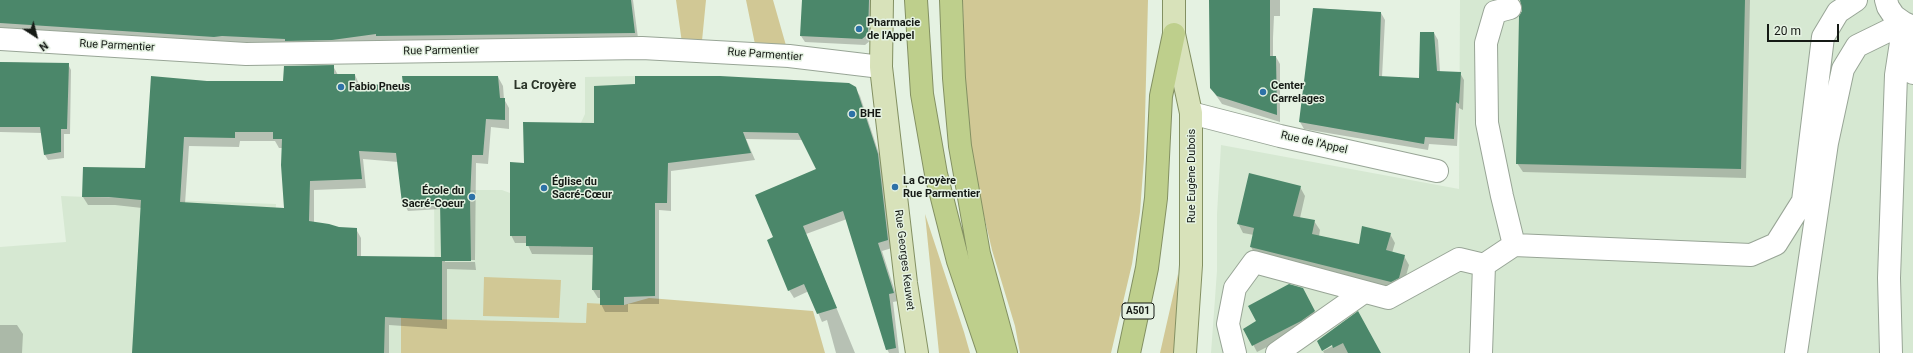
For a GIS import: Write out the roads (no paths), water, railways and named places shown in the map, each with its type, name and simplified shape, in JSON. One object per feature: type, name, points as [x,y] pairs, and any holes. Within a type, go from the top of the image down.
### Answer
[{"type":"highway","points":[[916,0],[922,94],[936,174],[958,261],[989,353]]},
{"type":"highway","points":[[951,0],[954,78],[960,146],[979,254],[1006,353]]},
{"type":"highway","name":"A501","points":[[1129,353],[1147,268],[1156,198],[1161,96],[1174,34]]},
{"type":"main road","name":"Rue Georges Keuwet","points":[[882,0],[881,67],[906,283],[917,353]]},
{"type":"main road","name":"Rue Eugène Dubois","points":[[1174,0],[1174,34],[1192,113],[1191,265],[1185,353]]},
{"type":"street","points":[[1235,353],[1228,324],[1235,288],[1254,262],[1388,298],[1459,259],[1484,265],[1514,245],[1751,255],[1776,244],[1803,201],[1823,37],[1838,12],[1856,0]]},
{"type":"street","points":[[1886,0],[1888,7],[1894,16],[1908,25]]},
{"type":"street","points":[[1510,8],[1495,12],[1486,43],[1488,123],[1502,196],[1514,245]]},
{"type":"street","points":[[1908,25],[1913,73]]},
{"type":"street","points":[[1796,353],[1827,143],[1843,69],[1857,46],[1908,25]]},
{"type":"street","points":[[1891,353],[1889,278],[1896,75],[1908,25]]},
{"type":"street","name":"Rue Parmentier","points":[[0,39],[246,54],[642,48],[789,56],[881,67]]},
{"type":"street","name":"Rue de l'Appel","points":[[1192,113],[1280,136],[1437,170]]},
{"type":"street","points":[[1481,353],[1484,265]]},
{"type":"street","points":[[1277,353],[1364,292]]},
{"type":"place","name":"Pharmacie de l'Appel","points":[[859,29]]},
{"type":"place","name":"Fabio Pneus","points":[[341,87]]},
{"type":"place","name":"Center Carrelages","points":[[1263,92]]},
{"type":"place","name":"BHE","points":[[852,114]]},
{"type":"place","name":"La Croyère Rue Parmentier","points":[[895,187]]},
{"type":"place","name":"Église du Sacré-Cœur","points":[[544,188]]},
{"type":"place","name":"École du Sacré-Coeur","points":[[472,197]]},
{"type":"district","name":"La Croyère","points":[[545,86]]}]
